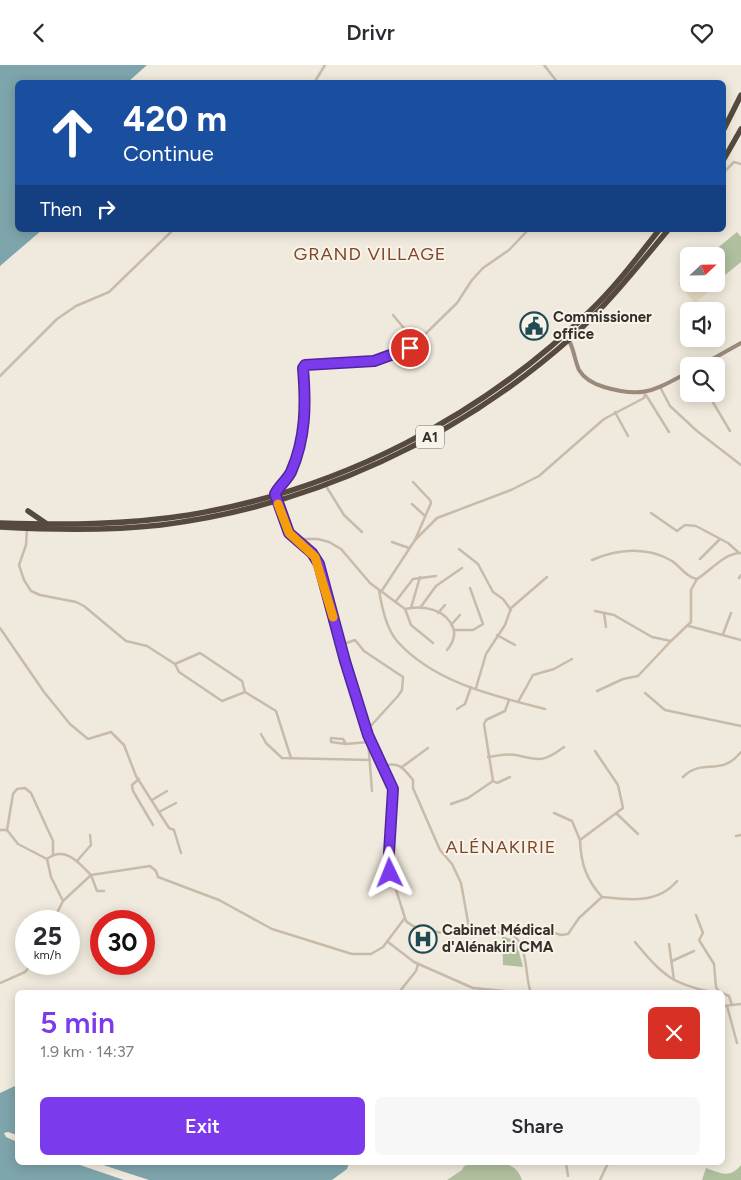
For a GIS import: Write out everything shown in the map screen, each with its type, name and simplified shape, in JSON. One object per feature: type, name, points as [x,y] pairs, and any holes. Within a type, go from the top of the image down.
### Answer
[{"type":"highway","points":[[726,125],[741,95]]},
{"type":"highway","points":[[726,155],[741,129]]},
{"type":"highway","name":"A1","points":[[0,527],[113,523],[157,519],[235,506],[358,465],[444,423],[492,392],[566,338],[613,287],[657,232]]},
{"type":"highway","name":"A1","points":[[0,523],[90,529],[156,525],[209,517],[277,501],[326,485],[384,460],[460,420],[520,379],[603,305],[666,232]]},
{"type":"highway","points":[[28,511],[47,524]]},
{"type":"street","points":[[316,80],[325,65]]},
{"type":"street","points":[[544,65],[556,80]]},
{"type":"street","points":[[726,170],[734,162],[741,164]]},
{"type":"street","points":[[0,376],[57,319],[76,306],[109,292],[171,232]]},
{"type":"street","points":[[372,791],[368,735],[319,564],[312,553],[295,539],[288,530],[275,494],[290,474],[300,449],[304,420],[305,365],[374,361],[410,348],[457,303],[472,280],[483,268],[509,250],[526,232]]},
{"type":"street","points":[[393,315],[412,338],[414,343],[410,348]]},
{"type":"street","points":[[566,338],[582,374],[593,383],[628,393],[646,394]]},
{"type":"street","points":[[716,357],[741,343]]},
{"type":"street","points":[[544,709],[476,689],[427,667],[397,641],[383,612],[380,591],[415,540],[438,518],[511,490],[539,476],[615,412],[680,377]]},
{"type":"street","points":[[660,387],[668,403],[676,411],[697,431],[741,465]]},
{"type":"street","points":[[646,394],[670,432]]},
{"type":"street","points":[[713,402],[730,431]]},
{"type":"street","points":[[615,412],[628,436]]},
{"type":"street","points":[[413,482],[431,501],[415,540]]},
{"type":"street","points":[[326,485],[344,515],[362,533]]},
{"type":"street","points":[[412,504],[424,515]]},
{"type":"street","points":[[651,513],[677,531],[681,530],[685,525],[696,526],[740,553]]},
{"type":"street","points":[[28,526],[26,545],[19,565],[24,580],[31,591],[45,597],[80,603],[126,641],[147,646],[175,664],[178,672],[222,701],[244,692]]},
{"type":"street","points":[[295,539],[318,539],[329,542],[341,549],[365,579],[405,609],[411,625],[433,643]]},
{"type":"street","points":[[700,559],[720,539]]},
{"type":"street","points":[[392,542],[409,548]]},
{"type":"street","points":[[459,549],[478,564],[493,592],[503,599],[510,610]]},
{"type":"street","points":[[592,560],[618,552],[647,552],[672,561],[691,578],[697,579]]},
{"type":"street","points":[[598,691],[623,679],[638,676],[671,641],[689,626],[692,619],[691,590],[697,579],[714,568],[728,555],[740,553]]},
{"type":"street","points":[[420,608],[436,586],[462,568]]},
{"type":"street","points":[[396,601],[410,581],[420,577],[436,576]]},
{"type":"street","points":[[411,608],[420,577]]},
{"type":"street","points":[[476,689],[482,663],[510,610],[547,577]]},
{"type":"street","points":[[455,630],[473,630],[483,624],[470,588]]},
{"type":"street","points":[[438,613],[446,605]]},
{"type":"street","points":[[405,609],[420,608],[438,613],[455,630]]},
{"type":"street","points":[[594,611],[624,620],[652,637],[671,641]]},
{"type":"street","points":[[604,613],[606,627]]},
{"type":"street","points":[[723,634],[731,613]]},
{"type":"street","points":[[451,625],[460,615]]},
{"type":"street","points":[[689,626],[741,640]]},
{"type":"street","points":[[0,628],[44,692],[70,723],[88,739],[108,732],[114,734],[124,745],[139,779],[169,828],[174,830],[181,853]]},
{"type":"street","points":[[446,650],[452,643],[455,630]]},
{"type":"street","points":[[497,635],[515,645]]},
{"type":"street","points":[[341,645],[355,640],[364,651],[403,677],[402,690],[367,731]]},
{"type":"street","points":[[175,664],[200,653],[242,681],[244,692],[277,713],[291,758]]},
{"type":"street","points":[[518,702],[533,675],[554,669],[572,659]]},
{"type":"street","points":[[457,709],[465,704],[472,687]]},
{"type":"street","points":[[645,693],[666,710],[741,726]]},
{"type":"street","points":[[493,781],[484,725],[486,720],[505,711],[509,700]]},
{"type":"street","points":[[261,733],[266,743],[281,758],[370,760]]},
{"type":"street","points":[[368,735],[384,766],[394,796],[389,868],[404,919],[409,924],[447,933],[512,934],[516,930],[529,931],[534,926],[561,935],[568,934],[579,918],[602,897],[652,898],[677,881]]},
{"type":"street","points":[[346,744],[342,739],[330,738],[331,742],[346,744],[369,742]]},
{"type":"street","points":[[488,757],[516,755],[542,760],[549,758],[564,747]]},
{"type":"street","points":[[402,767],[428,748]]},
{"type":"street","points":[[580,840],[623,808],[618,785],[594,751]]},
{"type":"street","points":[[682,777],[699,766],[714,768],[732,762],[741,752]]},
{"type":"street","points":[[384,766],[391,764],[402,767],[413,780],[413,788],[440,850],[452,864],[461,883],[470,933]]},
{"type":"street","points":[[451,804],[468,798],[493,781],[497,783],[510,777]]},
{"type":"street","points":[[139,779],[132,785],[133,791],[153,825]]},
{"type":"street","points":[[48,859],[18,844],[7,830],[13,794],[18,789],[25,788],[31,793],[53,841],[53,855]]},
{"type":"street","points":[[152,800],[168,791]]},
{"type":"street","points":[[160,812],[176,803]]},
{"type":"street","points":[[554,813],[572,821],[580,840],[584,871],[602,897]]},
{"type":"street","points":[[617,814],[638,834]]},
{"type":"street","points":[[0,830],[7,830]]},
{"type":"street","points":[[77,861],[91,845],[90,835]]},
{"type":"street","points":[[736,836],[741,835]]},
{"type":"street","points":[[48,859],[53,855],[64,854],[77,861],[91,875],[97,891],[104,891]]},
{"type":"street","points":[[48,859],[51,877],[63,901]]},
{"type":"street","points":[[58,910],[63,901],[91,875],[132,867],[150,866],[156,871],[158,877],[218,899],[272,929],[341,951],[371,954],[388,942],[404,919]]},
{"type":"street","points":[[696,915],[704,933],[699,940],[714,964],[716,987],[718,990]]},
{"type":"street","points":[[512,934],[522,945],[530,990]]},
{"type":"street","points":[[636,941],[652,963],[674,981],[708,990]]},
{"type":"street","points":[[388,942],[405,957],[418,964],[473,987],[500,990]]},
{"type":"street","points":[[669,944],[674,981]]},
{"type":"street","points":[[671,963],[694,951]]},
{"type":"street","points":[[401,990],[416,971],[418,964]]},
{"type":"street","points":[[0,983],[17,975]]},
{"type":"street","points":[[725,994],[729,995],[732,1005]]},
{"type":"street","points":[[737,1043],[727,1006],[741,1004]]},
{"type":"street","points":[[566,1165],[568,1176]]},
{"type":"street","points":[[600,1180],[607,1165]]},
{"type":"green space","points":[[737,232],[741,237],[741,262],[725,275],[725,247],[719,247]]},
{"type":"green space","points":[[502,936],[516,941],[523,967],[503,965]]},
{"type":"green space","points":[[508,1165],[519,1173],[522,1180],[447,1180],[462,1170],[464,1166]]},
{"type":"green space","points":[[741,1165],[741,1180],[702,1180],[706,1168],[725,1174],[733,1172]]},
{"type":"shaded area","points":[[686,293],[707,293],[696,302]]},
{"type":"water","points":[[0,65],[147,65],[130,80],[15,80],[15,232],[40,232],[0,266]]},
{"type":"water","points":[[15,1086],[15,1134],[4,1133],[6,1137],[15,1141],[15,1165],[80,1165],[124,1180],[0,1180],[0,1093]]},
{"type":"water","points":[[103,1165],[348,1165],[347,1169],[332,1180],[149,1180]]},
{"type":"slow traffic","points":[[278,504],[289,533],[312,553],[319,564],[333,617]]},
{"type":"place","name":"Commissioner office","points":[[534,326]]},
{"type":"place","name":"Cabinet Médical d'Alénakiri CMA","points":[[423,939]]},
{"type":"district","name":"GRAND VILLAGE","points":[[370,254]]},
{"type":"district","name":"ALÉNAKIRIE","points":[[501,847]]},
{"type":"route","points":[[390,873],[389,853],[394,803],[393,789],[368,735],[345,661],[319,564],[312,553],[289,533],[275,494],[290,474],[300,449],[305,410],[303,368],[305,365],[374,361],[410,348]]}]
